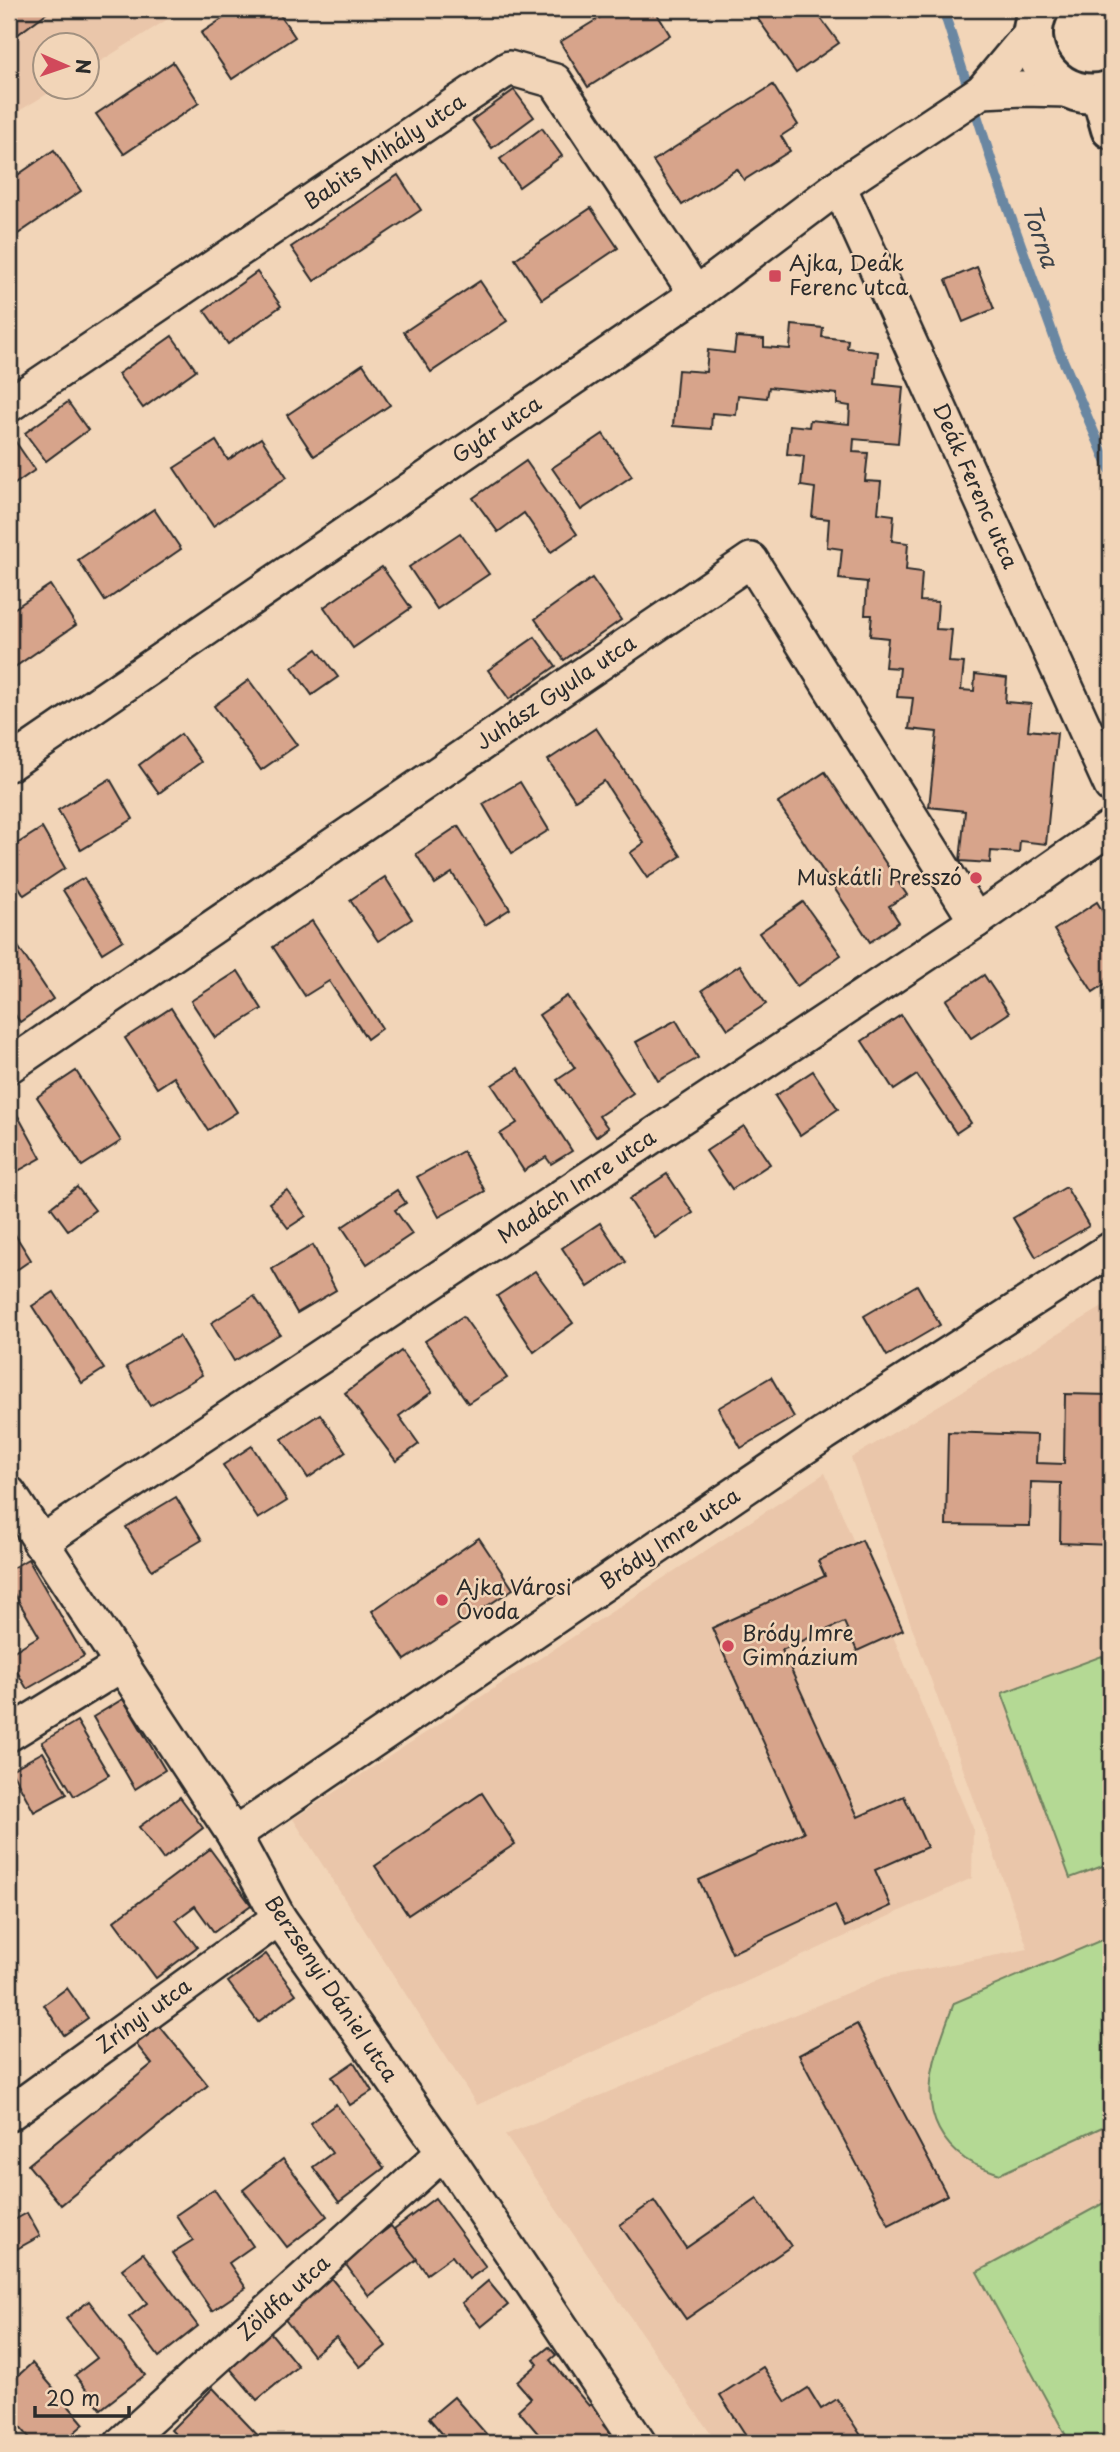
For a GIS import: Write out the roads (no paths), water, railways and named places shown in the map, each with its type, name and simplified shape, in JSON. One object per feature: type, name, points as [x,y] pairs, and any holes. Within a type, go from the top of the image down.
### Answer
[{"type":"main road","points":[[1036,19],[1035,55],[1049,76],[1098,101]]},
{"type":"street","name":"Gyár utca","points":[[9,764],[696,294],[839,186],[982,92],[1036,19]]},
{"type":"street","name":"Babits Mihály utca","points":[[9,405],[509,68],[555,81],[696,294]]},
{"type":"street","name":"Gyár utca","points":[[982,92],[1022,89],[1098,101]]},
{"type":"street","name":"Deák Ferenc utca","points":[[839,186],[1111,786]]},
{"type":"street","name":"Juhász Gyula utca","points":[[9,1066],[751,560],[976,921]]},
{"type":"street","name":"Madách Imre utca","points":[[40,1543],[976,921],[1111,827]]},
{"type":"street","name":"Bródy Imre utca","points":[[234,1835],[824,1434],[1111,1249]]},
{"type":"street","name":"Berzsenyi Dániel utca","points":[[9,1493],[234,1835],[279,1918],[444,2152],[639,2443]]},
{"type":"street","points":[[9,1734],[121,1665]]},
{"type":"street","name":"Zrínyi utca","points":[[9,2114],[279,1918]]},
{"type":"street","name":"Zöldfa utca","points":[[122,2443],[444,2152]]},
{"type":"waterway","name":"Torna","points":[[943,9],[997,178],[1059,351],[1111,472]]},
{"type":"place","name":"Ajka, Deák Ferenc utca","points":[[775,276]]},
{"type":"place","name":"Muskátli Presszó","points":[[976,878]]},
{"type":"place","name":"Ajka Városi Óvoda","points":[[442,1600]]},
{"type":"place","name":"Bródy Imre Gimnázium","points":[[728,1646]]}]
